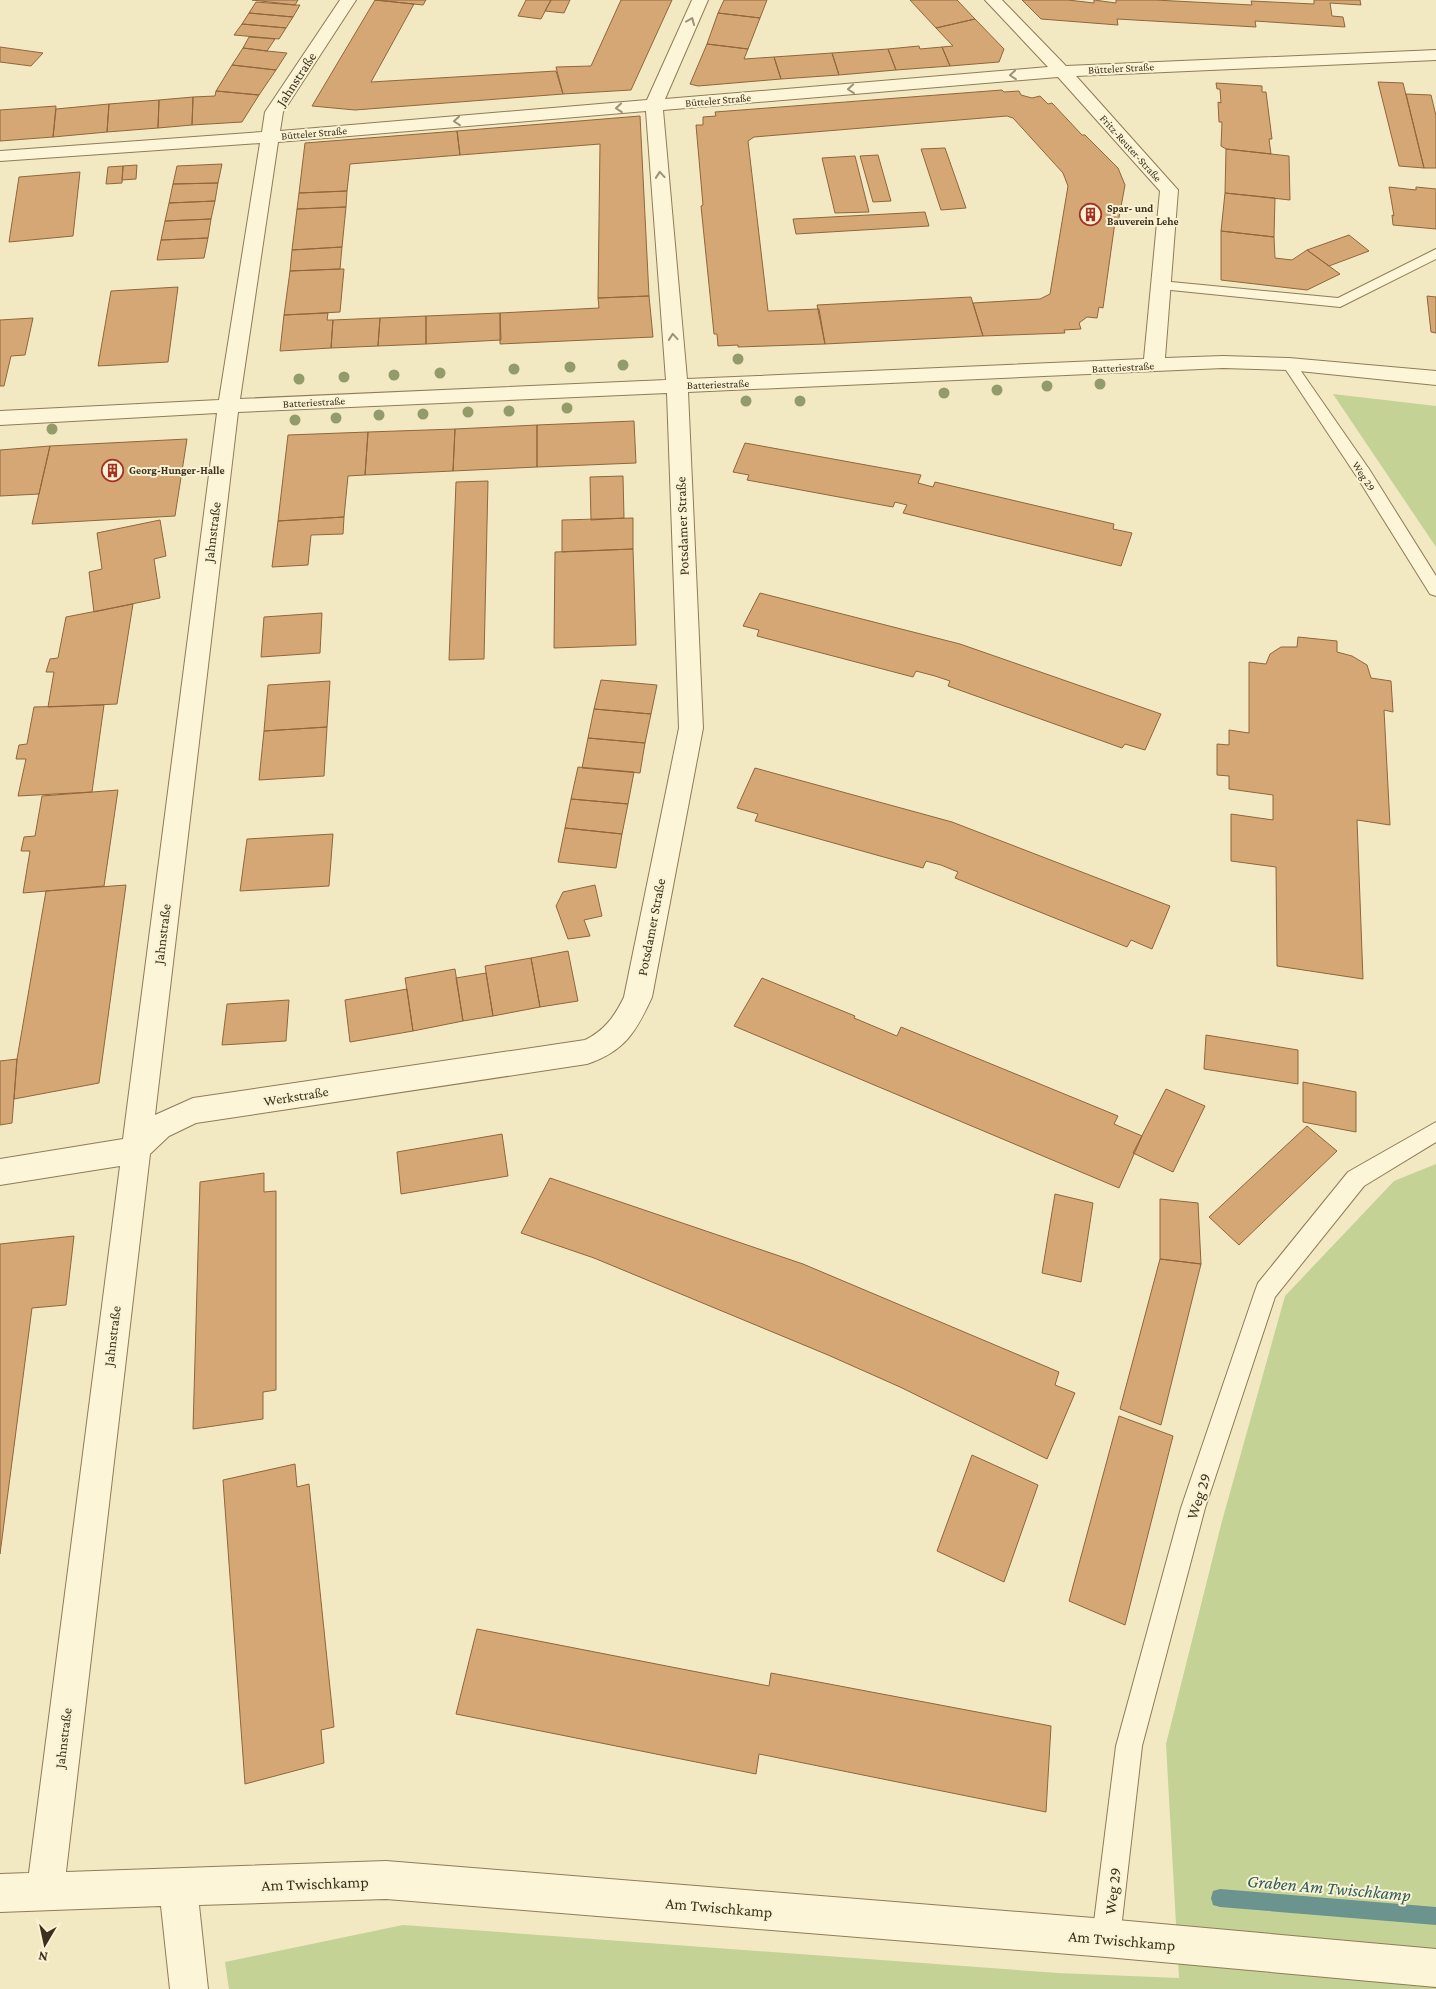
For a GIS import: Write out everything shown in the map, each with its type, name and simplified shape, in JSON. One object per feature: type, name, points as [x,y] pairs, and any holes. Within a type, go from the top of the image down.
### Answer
[{"type":"street","name":"Jahnstraße","points":[[45,1892],[228,406],[274,112],[348,0]]},
{"type":"street","name":"Potsdamer Straße","points":[[604,1046],[628,1020],[638,997],[691,728],[677,386],[654,105],[700,0]]},
{"type":"street","name":"Fritz-Reuter-Straße","points":[[993,0],[1062,71],[1169,190],[1154,365]]},
{"type":"street","name":"Bütteler Straße","points":[[0,156],[271,137],[1062,71],[1436,55]]},
{"type":"street","name":"Batteriestraße","points":[[0,418],[228,406],[1223,362],[1289,364],[1436,378]]},
{"type":"street","name":"Werkstraße","points":[[135,1150],[159,1127],[193,1111],[587,1052],[604,1046]]},
{"type":"street","points":[[0,1172],[135,1150]]},
{"type":"street","name":"Am Twischkamp","points":[[0,1893],[386,1880],[1106,1938],[1436,1968]]},
{"type":"street","points":[[178,1888],[189,1989]]},
{"type":"lane","points":[[1161,286],[1340,303],[1436,253]]},
{"type":"lane","name":"Weg 29","points":[[1289,364],[1363,473],[1436,590]]},
{"type":"lane","name":"Weg 29","points":[[1106,1938],[1129,1746],[1193,1508],[1266,1291],[1356,1178],[1436,1131]]},
{"type":"green space","points":[[1333,394],[1436,406],[1436,547]]},
{"type":"green space","points":[[1436,1164],[1436,1989],[229,1989],[225,1962],[403,1925],[1058,1973],[1179,1978],[1166,1744],[1222,1521],[1285,1296],[1394,1181]]},
{"type":"building","points":[[252,0],[298,0],[295,5]]},
{"type":"building","points":[[375,0],[426,0],[423,5]]},
{"type":"building","points":[[375,0],[414,4],[371,82],[556,71],[563,94],[355,110],[312,106]]},
{"type":"building","points":[[526,0],[551,0],[541,19],[518,16]]},
{"type":"building","points":[[551,0],[570,0],[564,13],[545,11]]},
{"type":"building","points":[[621,0],[672,0],[631,90],[563,94],[556,67],[591,66]]},
{"type":"building","points":[[724,0],[767,0],[760,18],[718,13]]},
{"type":"building","points":[[910,0],[957,0],[975,19],[936,28]]},
{"type":"building","points":[[1022,0],[1068,0],[1094,3],[1094,0],[1116,3],[1116,0],[1155,0],[1252,5],[1251,1],[1314,4],[1314,0],[1360,0],[1361,5],[1330,3],[1332,16],[1343,17],[1345,27],[1255,21],[1256,27],[1117,19],[1118,25],[1041,19]]},
{"type":"building","points":[[256,2],[300,5],[293,17],[249,13]]},
{"type":"building","points":[[249,13],[293,17],[286,28],[242,24]]},
{"type":"building","points":[[718,13],[760,18],[748,49],[707,44]]},
{"type":"building","points":[[975,19],[1004,49],[999,62],[950,66],[942,47],[953,46],[936,28]]},
{"type":"building","points":[[242,24],[286,28],[279,39],[234,35]]},
{"type":"building","points":[[249,37],[275,39],[267,51],[243,48]]},
{"type":"building","points":[[707,44],[748,49],[744,59],[774,57],[781,79],[698,86],[690,84]]},
{"type":"building","points":[[919,46],[920,49],[942,47],[950,66],[896,70],[888,49]]},
{"type":"building","points":[[0,47],[43,53],[31,66],[0,62]]},
{"type":"building","points":[[243,48],[287,53],[276,70],[232,65]]},
{"type":"building","points":[[888,49],[896,70],[839,75],[832,53]]},
{"type":"building","points":[[832,53],[839,75],[781,79],[774,57]]},
{"type":"building","points":[[232,65],[276,70],[259,95],[216,91]]},
{"type":"building","points":[[1378,82],[1403,83],[1424,168],[1399,166]]},
{"type":"building","points":[[1216,83],[1262,86],[1262,92],[1266,92],[1272,139],[1269,139],[1271,154],[1226,149],[1221,146],[1222,122],[1219,122],[1218,102],[1221,103],[1220,89],[1217,89]]},
{"type":"building","name":"Spar- und Bauverein Lehe","points":[[1002,90],[1004,92],[1019,91],[1021,95],[1032,98],[1040,96],[1048,104],[1052,103],[1082,135],[1085,135],[1118,168],[1125,185],[1118,223],[1115,222],[1103,308],[1099,307],[1097,318],[1087,317],[1079,323],[1081,329],[1064,330],[1065,333],[983,336],[973,303],[1040,299],[1050,294],[1068,186],[1063,173],[1013,118],[1007,116],[754,137],[748,141],[768,311],[819,309],[825,344],[718,346],[717,334],[714,334],[701,206],[703,205],[696,125],[703,125],[703,117],[716,116],[715,112]]},
{"type":"building","points":[[216,91],[259,95],[242,122],[192,125],[193,97],[215,96]]},
{"type":"building","points":[[1406,94],[1431,95],[1436,116],[1436,168],[1424,168]]},
{"type":"building","points":[[193,97],[192,125],[158,128],[159,100]]},
{"type":"building","points":[[159,100],[158,128],[107,132],[109,104]]},
{"type":"building","points":[[109,104],[107,132],[53,137],[56,109]]},
{"type":"building","points":[[56,106],[53,137],[0,141],[0,110]]},
{"type":"building","points":[[640,116],[649,296],[598,298],[600,144],[460,155],[457,131]]},
{"type":"building","points":[[457,131],[460,155],[350,164],[347,191],[299,193],[305,143]]},
{"type":"building","points":[[945,148],[966,208],[941,210],[921,149]]},
{"type":"building","points":[[1226,149],[1289,156],[1290,200],[1225,193]]},
{"type":"building","points":[[878,155],[891,201],[873,202],[860,156]]},
{"type":"building","points":[[855,156],[869,212],[835,213],[822,158]]},
{"type":"building","points":[[222,164],[218,183],[173,184],[177,166]]},
{"type":"building","points":[[137,165],[136,179],[122,180],[123,166]]},
{"type":"building","points":[[123,166],[122,183],[106,184],[108,167]]},
{"type":"building","points":[[80,172],[73,236],[9,242],[19,177]]},
{"type":"building","points":[[218,183],[215,201],[169,203],[173,184]]},
{"type":"building","points":[[1389,187],[1416,190],[1416,187],[1436,189],[1436,229],[1393,225],[1392,215],[1394,216]]},
{"type":"building","points":[[347,191],[346,207],[297,209],[299,193]]},
{"type":"building","points":[[1225,193],[1275,198],[1274,237],[1221,231]]},
{"type":"building","points":[[215,201],[211,219],[165,221],[169,203]]},
{"type":"building","points":[[346,207],[342,247],[292,250],[297,209]]},
{"type":"building","points":[[925,212],[929,226],[796,234],[793,219]]},
{"type":"building","points":[[211,219],[208,238],[161,240],[165,221]]},
{"type":"building","points":[[1221,231],[1274,237],[1275,258],[1292,260],[1307,250],[1340,274],[1307,290],[1221,280]]},
{"type":"building","points":[[1349,235],[1369,251],[1329,266],[1307,250]]},
{"type":"building","points":[[208,238],[204,258],[157,260],[161,240]]},
{"type":"building","points":[[342,247],[340,269],[290,271],[292,250]]},
{"type":"building","points":[[344,269],[340,312],[284,315],[290,271]]},
{"type":"building","points":[[178,287],[168,362],[98,366],[111,291]]},
{"type":"building","points":[[649,296],[653,337],[500,344],[500,313],[599,308],[598,298]]},
{"type":"building","points":[[1427,296],[1436,297],[1436,333],[1431,332]]},
{"type":"building","points":[[971,297],[983,336],[825,344],[817,305]]},
{"type":"building","points":[[328,313],[327,320],[333,320],[331,348],[280,351],[284,315]]},
{"type":"building","points":[[500,313],[501,340],[426,344],[426,316]]},
{"type":"building","points":[[426,316],[426,344],[378,346],[380,318]]},
{"type":"building","points":[[33,318],[25,355],[11,356],[4,386],[0,386],[0,320]]},
{"type":"building","points":[[380,318],[378,346],[331,348],[333,320]]},
{"type":"building","points":[[634,421],[636,463],[537,467],[537,425]]},
{"type":"building","points":[[537,425],[537,467],[453,471],[455,429]]},
{"type":"building","points":[[455,429],[453,471],[365,475],[368,432]]},
{"type":"building","points":[[368,432],[365,475],[348,476],[344,517],[278,521],[288,435]]},
{"type":"building","name":"Georg-Hunger-Halle","points":[[187,439],[175,516],[32,524],[50,446]]},
{"type":"building","points":[[745,443],[921,475],[918,483],[933,487],[935,482],[1114,524],[1113,529],[1132,533],[1121,566],[903,513],[907,505],[895,502],[893,507],[747,480],[749,475],[733,472]]},
{"type":"building","points":[[50,446],[39,494],[0,496],[0,450]]},
{"type":"building","points":[[623,476],[624,518],[591,520],[590,477]]},
{"type":"building","points":[[488,481],[484,659],[449,660],[456,482]]},
{"type":"building","points":[[344,517],[343,534],[311,535],[308,565],[272,567],[278,521]]},
{"type":"building","points":[[633,518],[633,549],[562,552],[562,520]]},
{"type":"building","points":[[160,520],[166,556],[154,559],[160,598],[94,612],[89,572],[102,569],[97,533]]},
{"type":"building","points":[[633,549],[636,645],[554,648],[555,552]]},
{"type":"building","points":[[760,593],[960,644],[1161,714],[1145,750],[1125,744],[1122,748],[948,686],[950,681],[935,676],[916,671],[913,677],[757,636],[759,630],[743,626]]},
{"type":"building","points":[[133,604],[117,704],[48,707],[54,672],[46,672],[50,659],[58,658],[66,617]]},
{"type":"building","points":[[322,613],[320,653],[261,657],[264,617]]},
{"type":"building","points":[[1298,637],[1337,641],[1337,652],[1352,656],[1367,665],[1371,678],[1391,681],[1393,712],[1384,710],[1390,825],[1357,820],[1363,979],[1277,966],[1276,867],[1231,861],[1231,814],[1273,820],[1273,795],[1229,789],[1229,776],[1217,775],[1217,744],[1229,745],[1229,730],[1249,733],[1249,662],[1266,664],[1270,654],[1281,647],[1297,647]]},
{"type":"building","points":[[601,680],[657,685],[651,714],[594,709]]},
{"type":"building","points":[[330,681],[327,727],[264,731],[268,685]]},
{"type":"building","points":[[104,705],[92,792],[18,796],[26,759],[16,759],[19,745],[27,744],[34,707]]},
{"type":"building","points":[[594,709],[651,714],[645,743],[588,738]]},
{"type":"building","points":[[327,727],[324,776],[259,780],[264,731]]},
{"type":"building","points":[[588,738],[645,743],[640,773],[582,768]]},
{"type":"building","points":[[578,767],[634,772],[628,804],[571,799]]},
{"type":"building","points":[[755,768],[952,822],[1170,906],[1152,949],[1131,940],[1127,947],[955,878],[958,872],[941,865],[926,861],[923,868],[755,821],[758,814],[737,808]]},
{"type":"building","points":[[118,790],[104,886],[23,893],[30,851],[21,851],[24,837],[35,836],[42,796]]},
{"type":"building","points":[[571,799],[628,804],[622,834],[565,828]]},
{"type":"building","points":[[565,828],[622,834],[616,868],[558,862]]},
{"type":"building","points":[[333,834],[329,886],[240,891],[247,839]]},
{"type":"building","points":[[126,885],[99,1083],[14,1099],[17,1059],[46,891]]},
{"type":"building","points":[[595,885],[602,916],[584,920],[590,936],[568,939],[556,906],[563,892]]},
{"type":"building","points":[[568,951],[578,1001],[540,1007],[531,958]]},
{"type":"building","points":[[531,958],[540,1007],[493,1016],[485,966]]},
{"type":"building","points":[[455,969],[463,1021],[413,1031],[405,978]]},
{"type":"building","points":[[486,973],[493,1016],[463,1021],[456,978]]},
{"type":"building","points":[[762,978],[855,1016],[854,1018],[897,1036],[901,1027],[1118,1116],[1114,1124],[1142,1136],[1119,1188],[734,1026]]},
{"type":"building","points":[[407,989],[413,1031],[350,1042],[345,1000]]},
{"type":"building","points":[[289,1000],[286,1041],[222,1045],[227,1004]]},
{"type":"building","points":[[1206,1035],[1298,1050],[1298,1084],[1204,1069]]},
{"type":"building","points":[[17,1059],[12,1123],[0,1125],[0,1061]]},
{"type":"building","points":[[1303,1082],[1356,1092],[1356,1132],[1303,1122]]},
{"type":"building","points":[[1166,1089],[1205,1106],[1173,1172],[1133,1153]]},
{"type":"building","points":[[1307,1126],[1337,1151],[1239,1245],[1209,1217]]},
{"type":"building","points":[[502,1134],[508,1176],[401,1194],[397,1152]]},
{"type":"building","points":[[264,1173],[264,1192],[276,1191],[276,1390],[263,1392],[263,1419],[193,1429],[200,1182]]},
{"type":"building","points":[[550,1178],[803,1264],[1059,1372],[1055,1385],[1075,1393],[1047,1459],[900,1387],[828,1355],[594,1258],[521,1233]]},
{"type":"building","points":[[1055,1194],[1093,1203],[1081,1282],[1042,1273]]},
{"type":"building","points":[[1160,1199],[1198,1203],[1201,1264],[1160,1259]]},
{"type":"building","points":[[74,1236],[66,1305],[32,1308],[0,1554],[0,1244]]},
{"type":"building","points":[[1160,1259],[1201,1264],[1161,1425],[1120,1409]]},
{"type":"building","points":[[1119,1416],[1173,1436],[1125,1625],[1069,1601]]},
{"type":"building","points":[[972,1455],[1038,1485],[1004,1582],[937,1551]]},
{"type":"building","points":[[295,1464],[297,1487],[309,1484],[334,1727],[321,1730],[324,1763],[245,1784],[223,1480]]},
{"type":"building","points":[[477,1629],[769,1686],[771,1673],[1051,1726],[1046,1812],[759,1754],[756,1774],[456,1714]]},
{"type":"waterway","name":"Graben Am Twischkamp","points":[[1220,1898],[1436,1916]]},
{"type":"place","name":"Spar- und Bauverein Lehe","points":[[1091,214]]},
{"type":"place","name":"Georg-Hunger-Halle","points":[[113,470]]}]
